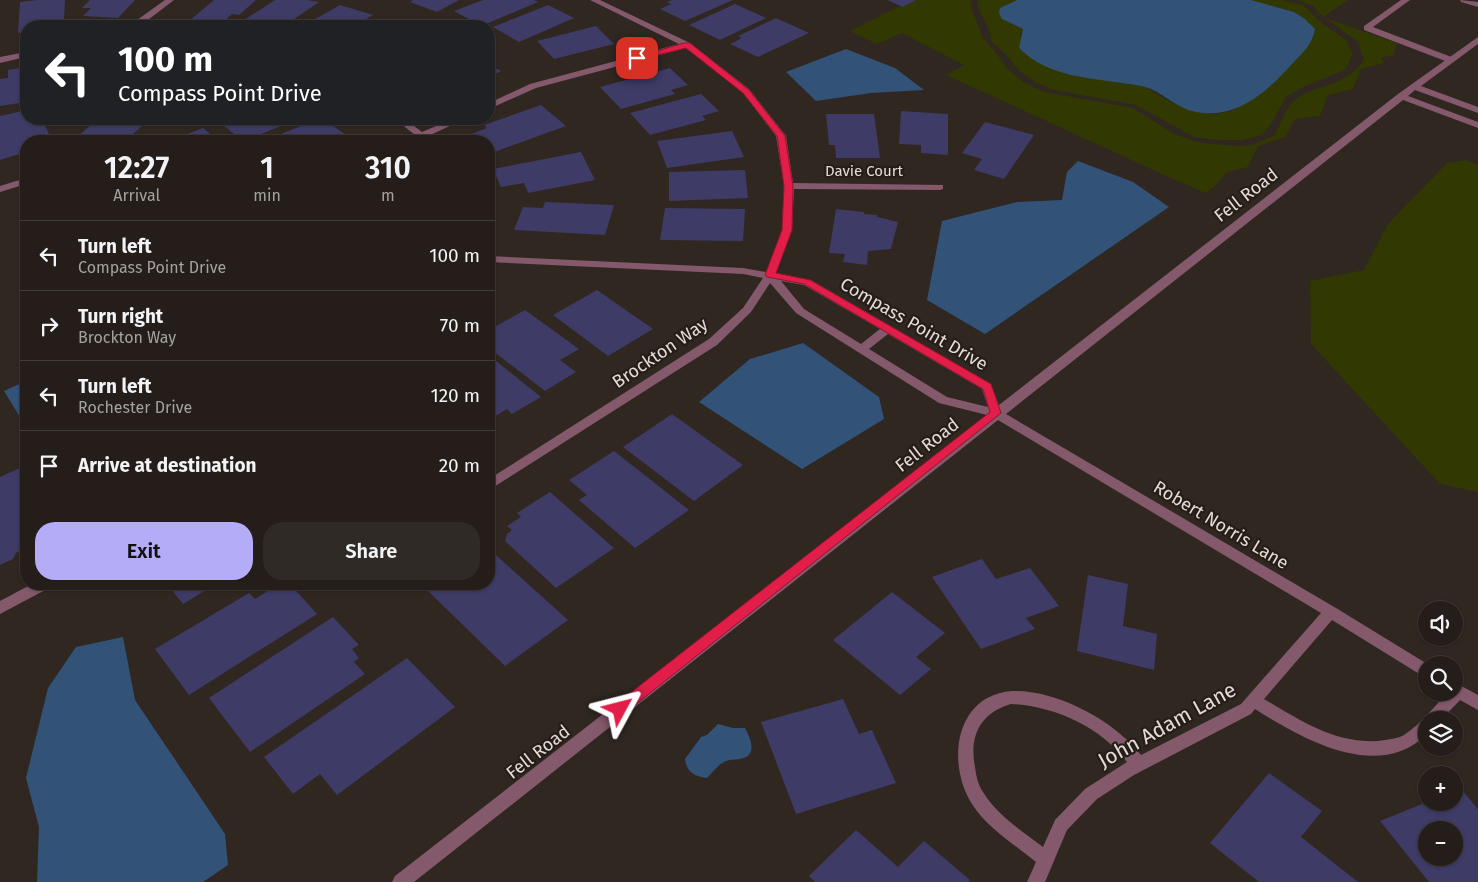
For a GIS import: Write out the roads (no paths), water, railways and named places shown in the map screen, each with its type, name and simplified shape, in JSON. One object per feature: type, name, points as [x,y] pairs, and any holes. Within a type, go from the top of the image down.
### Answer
[{"type":"street","points":[[143,20],[170,0]]},
{"type":"street","name":"Brockton Way","points":[[495,481],[712,342],[747,310],[770,275],[787,230],[789,186],[781,136],[746,91],[687,45],[594,0]]},
{"type":"street","points":[[1406,0],[1367,28],[1451,60]]},
{"type":"street","points":[[1464,0],[1478,5]]},
{"type":"street","name":"Fell Road","points":[[402,882],[1401,96],[1478,40]]},
{"type":"street","points":[[495,103],[533,86],[687,45]]},
{"type":"street","points":[[0,60],[20,56]]},
{"type":"street","points":[[1414,86],[1478,110]]},
{"type":"street","points":[[1401,96],[1478,125]]},
{"type":"street","points":[[407,125],[421,135]]},
{"type":"street","points":[[431,135],[449,125]]},
{"type":"street","points":[[0,189],[20,183]]},
{"type":"street","name":"Davie Court","points":[[789,186],[940,186]]},
{"type":"street","name":"Compass Point Drive","points":[[495,259],[744,271],[807,282],[988,387],[996,413]]},
{"type":"street","points":[[770,275],[800,311],[943,400],[996,413]]},
{"type":"street","points":[[861,349],[888,329]]},
{"type":"street","name":"Robert Norris Lane","points":[[996,413],[1331,612],[1418,666]]},
{"type":"street","points":[[0,608],[33,590]]},
{"type":"street","name":"John Adam Lane","points":[[1036,882],[1060,825],[1091,794],[1139,765],[1246,709],[1331,612]]},
{"type":"street","points":[[1463,694],[1478,703]]},
{"type":"street","points":[[1046,859],[1001,825],[979,801],[967,773],[964,744],[972,723],[984,709],[1002,699],[1029,698],[1055,704],[1103,730],[1122,745],[1139,765]]},
{"type":"street","points":[[1254,700],[1289,723],[1348,747],[1380,749],[1408,741],[1418,732]]},
{"type":"street","points":[[1439,711],[1447,701]]},
{"type":"water","points":[[1017,0],[1251,0],[1294,12],[1315,29],[1310,44],[1283,74],[1261,94],[1236,108],[1222,112],[1207,113],[1185,109],[1148,88],[1060,72],[1031,58],[1019,48],[1023,29],[1002,19],[999,13],[1000,8]]},
{"type":"water","points":[[846,49],[895,68],[924,90],[871,93],[816,101],[786,72]]},
{"type":"water","points":[[1078,161],[1133,182],[1169,207],[985,334],[927,300],[942,221],[1017,202],[1062,200],[1067,172]]},
{"type":"water","points":[[803,343],[879,397],[884,419],[802,469],[699,402],[750,359]]},
{"type":"water","points":[[20,384],[20,417],[4,391]]},
{"type":"water","points":[[123,637],[135,700],[225,834],[228,865],[203,882],[37,882],[39,827],[26,778],[48,688],[76,647]]},
{"type":"water","points":[[718,724],[733,728],[745,728],[751,742],[751,751],[746,757],[722,763],[707,778],[695,775],[687,768],[685,759],[701,737],[707,735]]}]
